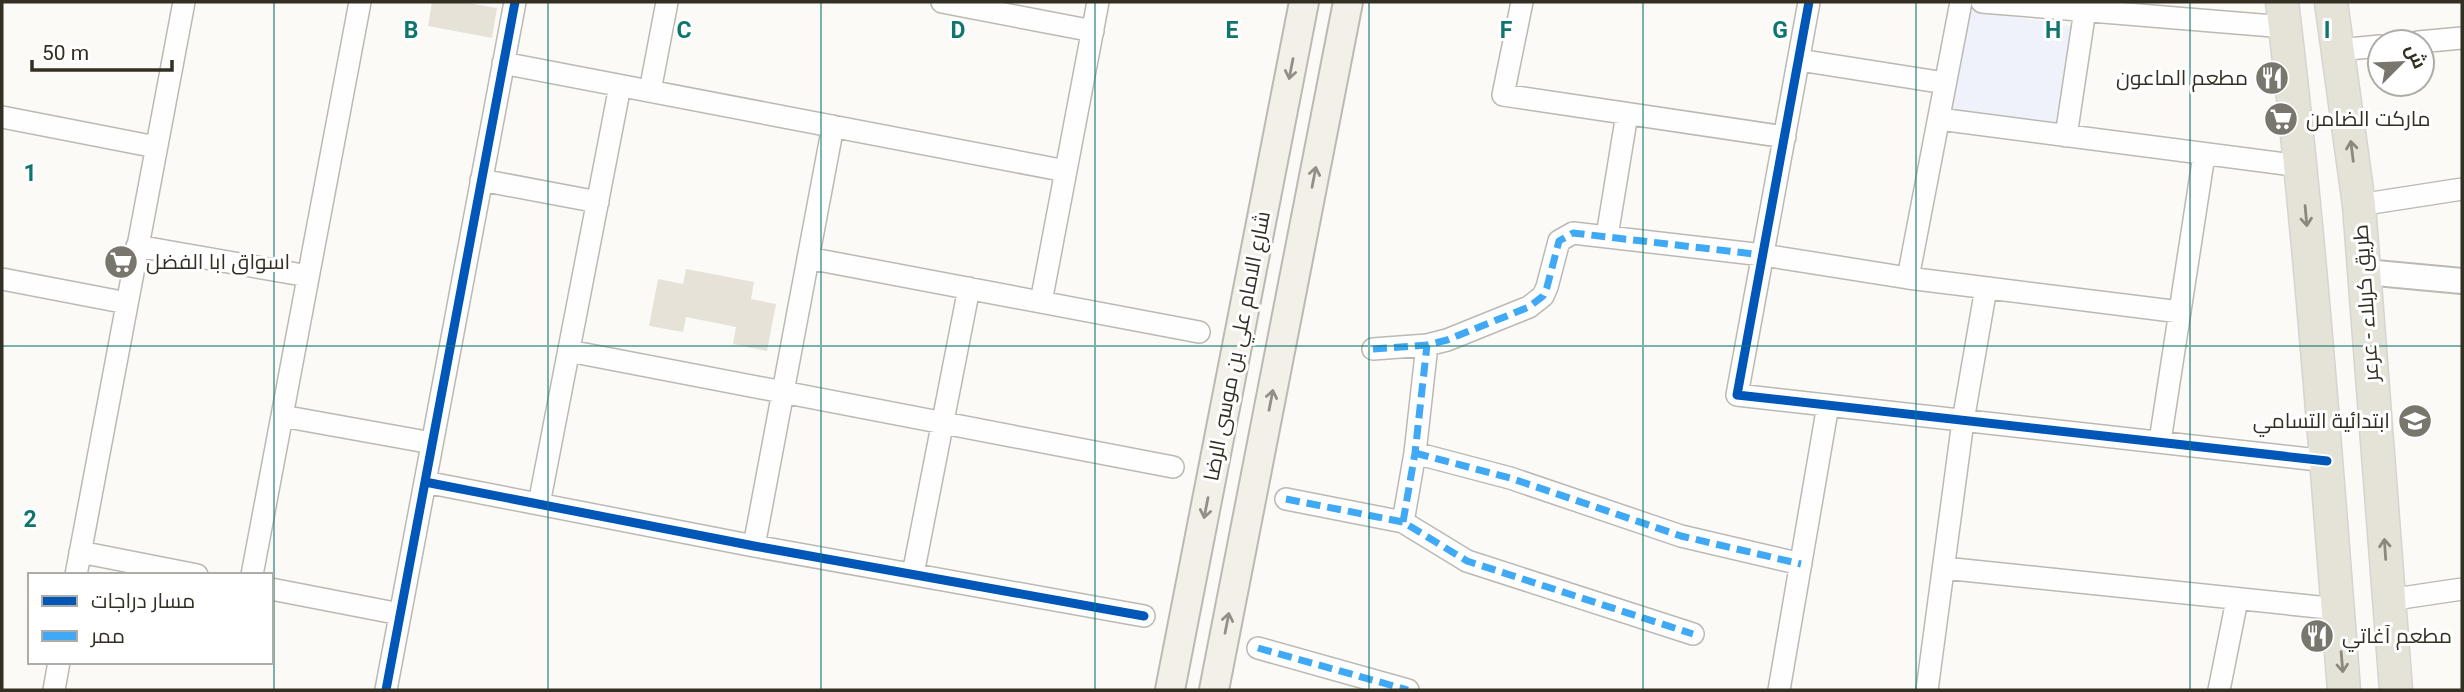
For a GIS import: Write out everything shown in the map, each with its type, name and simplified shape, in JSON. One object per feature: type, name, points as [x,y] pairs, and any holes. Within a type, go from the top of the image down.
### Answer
[{"type":"main road","name":"شارع الامام علي بن موسى الرضا","points":[[1170,690],[1304,2]]},
{"type":"main road","name":"شارع الامام علي بن موسى الرضا","points":[[1214,690],[1348,2]]},
{"type":"main road","name":"طريق كربلاء - عرعر","points":[[2331,2],[2359,205],[2396,690]]},
{"type":"main road","points":[[2284,14],[2301,166],[2344,690]]},
{"type":"street","points":[[76,573],[184,2]]},
{"type":"street","points":[[251,573],[360,2]]},
{"type":"street","points":[[386,690],[515,2]]},
{"type":"street","points":[[650,91],[667,2]]},
{"type":"street","points":[[942,2],[1093,31]]},
{"type":"street","points":[[1041,302],[1098,2]]},
{"type":"street","points":[[1522,2],[1503,95],[1784,137]]},
{"type":"street","points":[[1810,2],[1737,395],[2327,461]]},
{"type":"street","points":[[1908,278],[1961,2]]},
{"type":"street","points":[[1982,2],[2085,10],[2284,14]]},
{"type":"street","points":[[2066,136],[2085,10]]},
{"type":"street","points":[[2436,40],[2462,38]]},
{"type":"street","points":[[2338,50],[2366,47]]},
{"type":"street","points":[[1799,60],[1945,83]]},
{"type":"street","points":[[503,63],[1066,171]]},
{"type":"street","points":[[539,504],[620,86]]},
{"type":"street","points":[[1606,236],[1627,114]]},
{"type":"street","points":[[2,117],[156,147]]},
{"type":"street","points":[[1939,119],[2301,166]]},
{"type":"street","points":[[754,546],[833,127]]},
{"type":"street","points":[[2160,441],[2204,155]]},
{"type":"street","points":[[481,180],[598,202]]},
{"type":"street","points":[[2359,205],[2462,189]]},
{"type":"street","points":[[1373,349],[1427,345],[1466,334],[1536,302],[1547,288],[1556,246],[1564,237],[1573,233],[1763,255],[1908,278],[2180,312]]},
{"type":"street","points":[[138,246],[308,276]]},
{"type":"street","points":[[808,258],[1199,332]]},
{"type":"street","points":[[2365,272],[2462,281]]},
{"type":"street","points":[[2,279],[127,303]]},
{"type":"street","points":[[913,574],[969,288]]},
{"type":"street","points":[[1927,690],[1963,421],[1986,288]]},
{"type":"street","points":[[1403,522],[1415,453],[1427,345]]},
{"type":"street","points":[[569,351],[1173,467]]},
{"type":"street","points":[[1779,690],[1828,405]]},
{"type":"street","points":[[282,416],[432,443]]},
{"type":"street","points":[[1415,453],[1510,478],[1681,536],[1801,564]]},
{"type":"street","points":[[425,482],[754,546],[1144,616]]},
{"type":"street","points":[[1286,499],[1403,522],[1467,561],[1693,634]]},
{"type":"street","points":[[80,552],[187,573]]},
{"type":"street","points":[[1944,568],[2338,609]]},
{"type":"street","points":[[273,589],[400,614]]},
{"type":"street","points":[[2388,600],[2462,589]]},
{"type":"street","points":[[2219,690],[2236,600]]},
{"type":"street","points":[[1258,648],[1409,690]]},
{"type":"street","points":[[54,690],[59,664]]},
{"type":"shaded area","points":[[1968,9],[2071,26],[2055,126],[1950,112]]},
{"type":"building","points":[[432,2],[462,2],[497,8],[492,38],[428,26]]},
{"type":"building","points":[[686,269],[754,282],[751,299],[776,304],[767,351],[733,344],[736,327],[686,317],[683,332],[649,326],[658,279],[683,284]]},
{"type":"marked path","points":[[1373,349],[1427,345],[1447,340],[1529,307],[1543,296],[1559,241],[1573,233],[1763,255]]},
{"type":"marked path","points":[[1403,522],[1415,453],[1427,345]]},
{"type":"marked path","points":[[1415,453],[1510,478],[1681,536],[1801,564]]},
{"type":"marked path","points":[[1286,499],[1403,522],[1467,561],[1693,634]]},
{"type":"marked path","points":[[1258,648],[1408,690]]},
{"type":"cycle path","points":[[386,690],[515,2]]},
{"type":"cycle path","points":[[1809,2],[1737,395],[2327,461]]},
{"type":"cycle path","points":[[425,482],[754,546],[1144,616]]},
{"type":"place","name":"مطعم الماعون","points":[[2272,78]]},
{"type":"place","name":"ماركت الضامن","points":[[2281,119]]},
{"type":"place","name":"اسواق ابا الفضل","points":[[121,262]]},
{"type":"place","name":"ابتدائية التسامي","points":[[2415,421]]},
{"type":"place","name":"مطعم آغاتي","points":[[2317,636]]}]
